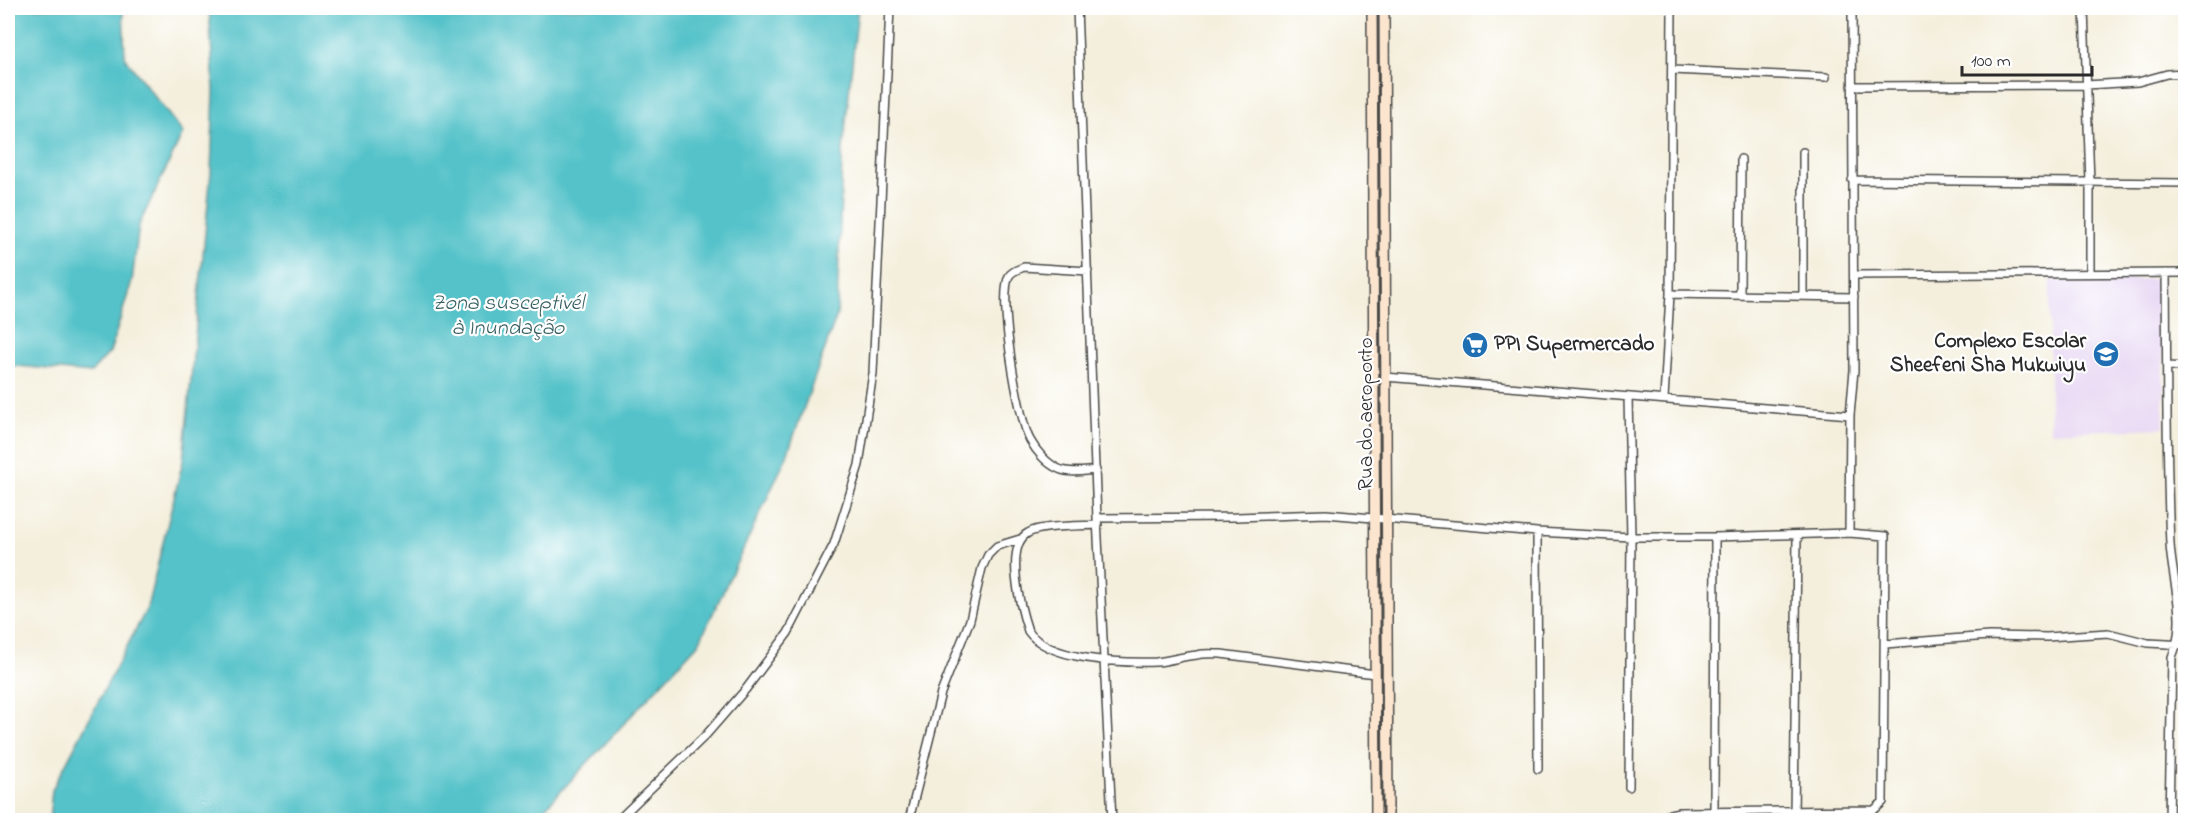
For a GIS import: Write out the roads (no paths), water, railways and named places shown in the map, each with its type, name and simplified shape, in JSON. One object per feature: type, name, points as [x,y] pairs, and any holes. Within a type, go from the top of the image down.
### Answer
[{"type":"main road","name":"Rua do aeroporto","points":[[1372,8],[1376,820]]},
{"type":"main road","name":"Rua do aeroporto","points":[[1384,8],[1388,820]]},
{"type":"street","points":[[618,820],[706,735],[746,689],[788,633],[834,544],[859,465],[873,373],[890,8]]},
{"type":"street","points":[[1077,8],[1112,820]]},
{"type":"street","points":[[1664,399],[1670,294],[1672,8]]},
{"type":"street","points":[[1849,533],[1850,415],[1854,369],[1852,8]]},
{"type":"street","points":[[2084,8],[2090,183],[2090,273]]},
{"type":"street","points":[[1672,70],[1826,77]]},
{"type":"street","points":[[1852,87],[2086,85],[2138,82],[2168,74],[2186,73]]},
{"type":"street","points":[[1803,152],[1803,296]]},
{"type":"street","points":[[1740,294],[1741,159]]},
{"type":"street","points":[[1852,180],[2186,183]]},
{"type":"street","points":[[1088,271],[1024,267],[1016,270],[1009,276],[1007,285],[1007,327],[1018,407],[1030,440],[1044,458],[1062,470],[1096,470]]},
{"type":"street","points":[[2166,273],[2170,546],[2182,644],[2172,657],[2169,820]]},
{"type":"street","points":[[1854,275],[2186,273]]},
{"type":"street","points":[[1670,294],[1854,297]]},
{"type":"street","points":[[2167,366],[2186,367]]},
{"type":"street","points":[[1385,377],[1850,415]]},
{"type":"street","points":[[1628,397],[1631,537],[1629,787]]},
{"type":"street","points":[[909,820],[941,693],[970,620],[982,568],[988,555],[997,546],[1020,539],[1027,533],[1038,529],[1098,521],[1313,513],[1537,532],[1631,537],[1797,536],[1849,533],[1885,536],[1883,802],[1874,810],[1679,812],[1657,820]]},
{"type":"street","points":[[1537,532],[1538,770]]},
{"type":"street","points":[[1794,820],[1797,536]]},
{"type":"street","points":[[1714,812],[1715,537]]},
{"type":"street","points":[[1020,539],[1015,555],[1018,588],[1026,625],[1032,637],[1065,653],[1106,660],[1157,662],[1198,654],[1221,654],[1375,674]]},
{"type":"street","points":[[1885,644],[1989,636],[2047,637],[2108,633],[2148,643],[2182,644]]},
{"type":"water","points":[[8,8],[123,8],[125,58],[183,133],[139,225],[132,281],[110,352],[91,373],[8,365]]},
{"type":"water","name":"Zona susceptivél à Inundação","points":[[209,8],[858,8],[842,159],[837,315],[786,458],[699,643],[534,820],[49,820],[52,790],[147,608],[183,461],[211,172],[214,90]]},
{"type":"place","name":"PPI Supermercado","points":[[1475,345]]},
{"type":"place","name":"Complexo Escolar Sheefeni Sha Mukwiyu","points":[[2106,354]]}]
